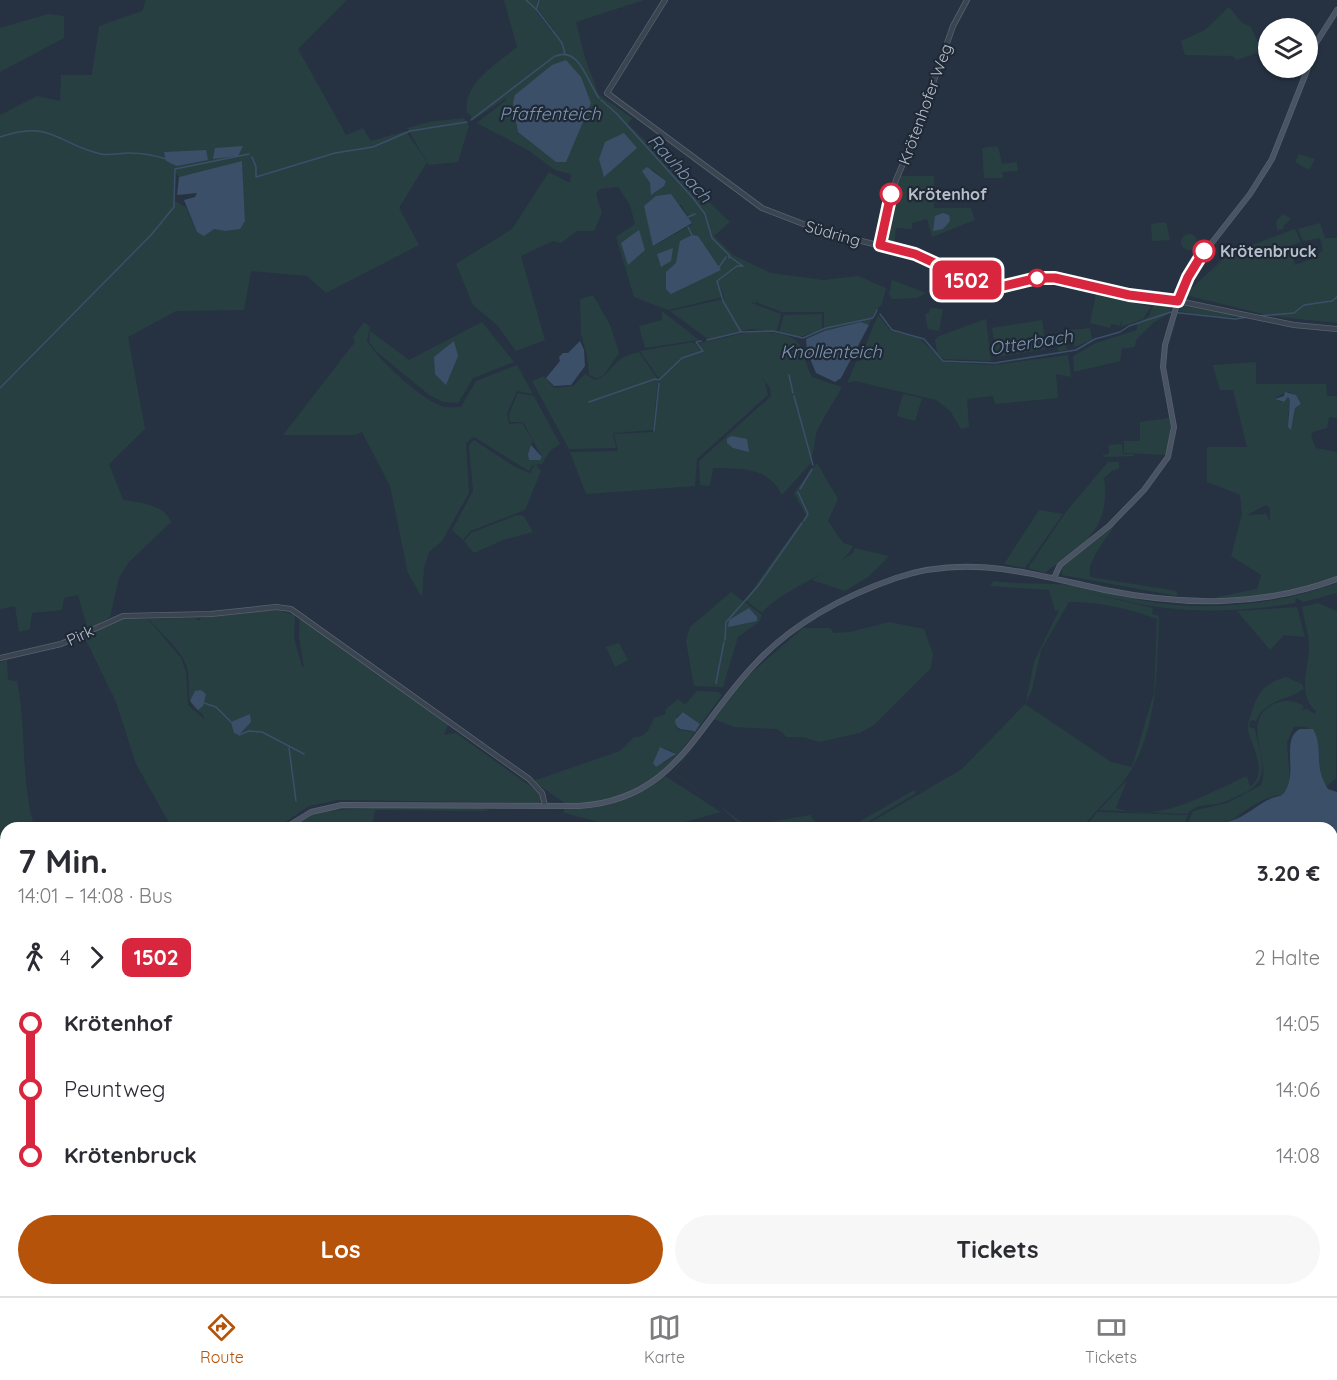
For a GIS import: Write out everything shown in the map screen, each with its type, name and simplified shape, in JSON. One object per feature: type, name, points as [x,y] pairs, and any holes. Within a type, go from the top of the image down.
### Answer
[{"type":"main road","points":[[1318,40],[1337,10]]},
{"type":"main road","points":[[1054,578],[1060,565],[1109,526],[1144,490],[1168,457],[1174,427],[1163,367],[1175,309],[1196,262],[1250,194],[1272,159],[1304,78]]},
{"type":"main road","points":[[295,822],[311,812],[342,805],[545,806],[607,802],[637,792],[658,778],[683,756],[717,706],[756,662],[818,613],[858,592],[899,577],[949,566],[1001,567],[1106,590],[1191,602],[1246,601],[1293,593],[1337,579]]},
{"type":"street","name":"Südring","points":[[665,0],[608,93],[762,208],[824,232],[915,254],[982,285],[1004,286],[1037,278],[1055,278],[1129,295],[1178,301],[1267,320],[1337,329]]},
{"type":"street","name":"Krötenhofer Weg","points":[[880,245],[896,180],[914,138],[953,26],[967,0]]},
{"type":"street","name":"Pirk","points":[[0,658],[60,644],[113,619],[159,614],[211,614],[276,607],[298,612],[529,779],[542,793],[545,806]]},
{"type":"green space","points":[[146,0],[347,0],[298,49],[346,135],[363,128],[371,141],[406,131],[427,162],[399,208],[419,245],[326,293],[307,276],[251,271],[244,310],[176,311],[128,337],[145,429],[109,464],[123,500],[144,503],[157,508],[168,516],[171,522],[128,563],[119,578],[110,617],[88,630],[78,595],[64,598],[62,610],[32,613],[30,629],[19,632],[15,606],[0,609],[0,115],[37,96],[60,101],[61,75],[92,75],[99,26],[142,11]],"holes":[[[242,161],[245,221],[225,231],[214,229],[197,232],[186,207],[175,201],[174,171],[179,177]]]},
{"type":"green space","points":[[504,0],[537,0],[537,12],[552,32],[554,30],[538,9],[540,0],[644,0],[576,22],[585,58],[599,95],[632,118],[628,124],[730,222],[714,236],[733,255],[771,273],[823,280],[858,276],[886,288],[882,304],[869,325],[861,322],[824,331],[824,312],[782,312],[758,303],[758,299],[756,303],[749,302],[781,314],[777,331],[750,329],[709,340],[670,311],[724,299],[720,280],[723,297],[668,310],[634,297],[616,237],[635,224],[630,205],[618,187],[600,189],[596,194],[602,213],[594,231],[577,231],[561,243],[553,241],[521,256],[545,340],[516,351],[497,325],[473,305],[456,264],[512,229],[549,172],[570,183],[571,174],[555,170],[528,150],[477,123],[506,98],[472,121],[471,115],[467,113],[467,102],[475,83],[517,47]],"holes":[[[552,65],[518,132],[538,78]],[[652,169],[666,181],[655,193],[647,179]],[[681,205],[692,223],[654,246],[644,206]]]},
{"type":"green space","points":[[1229,7],[1241,22],[1251,27],[1258,42],[1258,52],[1237,60],[1233,56],[1185,55],[1181,41],[1205,30]]},
{"type":"green space","points":[[48,14],[64,16],[64,38],[0,72],[0,28]]},
{"type":"green space","points":[[464,118],[469,126],[458,162],[429,165],[407,128],[429,122]]},
{"type":"green space","points":[[998,146],[1002,164],[1017,162],[1018,171],[1002,172],[1003,178],[984,178],[982,148]]},
{"type":"green space","points":[[1299,154],[1315,159],[1309,170],[1295,162]]},
{"type":"green space","points":[[901,176],[934,176],[934,208],[971,208],[975,220],[932,237],[927,219],[912,223],[912,229],[896,228],[894,244],[887,243],[885,240],[893,198]]},
{"type":"green space","points":[[1283,214],[1291,219],[1283,226],[1284,229],[1277,230],[1276,221]]},
{"type":"green space","points":[[1166,222],[1170,240],[1152,241],[1151,224]]},
{"type":"green space","points":[[1320,223],[1325,238],[1337,238],[1337,323],[1271,316],[1185,295],[1186,289],[1193,287],[1223,259],[1222,256],[1295,229],[1301,242],[1290,246],[1295,265],[1312,259],[1323,250],[1320,238],[1303,241],[1298,229]]},
{"type":"green space","points":[[1189,234],[1197,242],[1189,250],[1181,242]]},
{"type":"green space","points":[[892,280],[926,293],[917,298],[892,299],[889,294]]},
{"type":"green space","points":[[1096,294],[1151,307],[1143,319],[1121,327],[1123,314],[1120,326],[1111,324],[1110,328],[1090,323]]},
{"type":"green space","points":[[593,295],[611,327],[619,353],[603,376],[596,378],[589,375],[581,334],[580,299]]},
{"type":"green space","points":[[1154,303],[1171,305],[1170,313],[1153,323],[1136,340],[1135,347],[1122,349],[1120,361],[1074,372],[1073,356],[1096,343],[1137,330],[1137,323],[1149,316]]},
{"type":"green space","points":[[1185,306],[1244,317],[1220,317],[1178,311]]},
{"type":"green space","points":[[930,308],[943,309],[939,331],[928,329],[925,314],[929,313]]},
{"type":"green space","points":[[662,311],[699,340],[645,348],[639,326],[662,320]]},
{"type":"green space","points":[[822,314],[822,330],[799,337],[779,332],[784,315]]},
{"type":"green space","points":[[878,315],[891,331],[919,338],[945,362],[993,365],[1068,355],[1071,377],[1056,374],[1058,398],[995,404],[993,396],[967,399],[969,427],[961,429],[950,411],[936,400],[855,381],[847,383],[856,362],[865,359],[863,351]]},
{"type":"green space","points":[[986,319],[991,361],[944,359],[937,353],[935,340],[939,336]]},
{"type":"green space","points":[[1042,320],[1046,349],[997,357],[992,328]]},
{"type":"green space","points":[[364,322],[370,327],[367,341],[381,358],[423,396],[444,407],[461,407],[476,381],[517,365],[533,394],[517,391],[507,414],[509,424],[522,423],[533,441],[528,454],[542,457],[523,422],[510,422],[509,414],[518,393],[534,396],[560,444],[550,451],[542,464],[532,465],[529,471],[474,437],[466,443],[469,493],[442,541],[429,552],[424,568],[422,597],[408,573],[390,486],[362,432],[355,435],[283,435],[355,342],[353,337]]},
{"type":"green space","points":[[482,322],[514,362],[473,378],[458,403],[443,402],[428,394],[376,351],[369,342],[370,331],[409,360]]},
{"type":"green space","points":[[1090,328],[1092,340],[1074,347],[1071,330]]},
{"type":"green space","points":[[750,332],[779,334],[793,339],[802,349],[812,377],[842,387],[817,430],[811,463],[782,495],[769,479],[744,469],[713,468],[710,486],[700,485],[699,461],[771,396],[770,388],[757,370],[765,382],[768,395],[697,459],[695,486],[586,494],[570,452],[618,451],[614,434],[654,432],[660,380],[640,351],[693,342],[703,351],[699,343]]},
{"type":"green space","points":[[1065,335],[1067,350],[1058,351],[1056,337]]},
{"type":"green space","points":[[639,352],[658,380],[653,430],[613,433],[616,448],[569,449],[532,381],[544,376],[554,388],[573,386],[585,374],[595,380],[601,378],[622,358]]},
{"type":"green space","points":[[1256,362],[1256,384],[1326,384],[1327,396],[1337,396],[1337,418],[1329,417],[1327,428],[1313,432],[1311,437],[1316,448],[1337,452],[1337,578],[1278,594],[1217,600],[1217,597],[1257,589],[1261,575],[1231,556],[1242,514],[1240,495],[1207,482],[1207,447],[1247,447],[1233,390],[1220,390],[1213,365]],"holes":[[[1289,392],[1294,394],[1301,404],[1295,408],[1292,426],[1288,415],[1291,400],[1288,397],[1282,402],[1276,400],[1276,397]],[[1266,505],[1270,508],[1270,521],[1266,514],[1247,515]]]},
{"type":"green space","points":[[903,394],[922,398],[915,421],[897,416]]},
{"type":"green space","points":[[1169,418],[1172,434],[1166,455],[1124,453],[1124,441],[1140,441],[1140,422]]},
{"type":"green space","points":[[474,440],[515,467],[530,473],[535,464],[541,471],[525,510],[470,531],[463,540],[452,530],[473,491],[469,445]]},
{"type":"green space","points":[[1122,444],[1123,454],[1134,456],[1103,457],[1109,454],[1109,445]]},
{"type":"green space","points":[[1108,462],[1119,462],[1119,469],[1113,470],[1104,478],[1103,512],[1091,535],[1045,573],[1028,568],[1066,512]]},
{"type":"green space","points":[[817,463],[838,499],[828,521],[843,543],[853,546],[838,563],[783,596],[762,613],[745,600],[806,515],[794,493]]},
{"type":"green space","points":[[1039,510],[1063,514],[1025,568],[1004,564]]},
{"type":"green space","points":[[517,515],[524,516],[533,532],[503,540],[474,553],[464,541],[471,533]]},
{"type":"green space","points":[[1116,522],[1091,563],[1090,577],[1177,591],[1177,596],[1062,575],[1062,567]]},
{"type":"green space","points":[[855,548],[889,556],[868,577],[845,591],[812,580],[853,553]]},
{"type":"green space","points":[[994,581],[1076,586],[1144,601],[1188,606],[1231,605],[1274,600],[1337,583],[1337,593],[1304,602],[1296,598],[1295,603],[1247,609],[1182,610],[1085,592],[1153,608],[1152,614],[1159,616],[1154,698],[1145,738],[1138,757],[1128,775],[1087,822],[871,822],[962,769],[1025,704],[1111,762],[1132,767],[1154,693],[1157,619],[1113,606],[1069,602],[1041,650],[1032,690],[1026,702],[1034,662],[1059,610],[1055,611],[1049,590],[990,586]]},
{"type":"green space","points":[[731,592],[762,615],[759,622],[738,637],[723,687],[694,686],[686,641],[690,627]]},
{"type":"green space","points":[[1318,603],[1337,611],[1336,778],[1326,787],[1322,778],[1316,738],[1312,731],[1305,727],[1294,727],[1287,743],[1290,783],[1283,795],[1263,800],[1232,820],[1188,822],[1193,811],[1227,803],[1261,785],[1263,764],[1257,732],[1258,722],[1263,713],[1272,705],[1292,701],[1304,706],[1302,710],[1307,709],[1315,714],[1316,711],[1310,704],[1305,688],[1309,644],[1302,607]]},
{"type":"green space","points":[[1297,607],[1305,637],[1284,635],[1270,650],[1237,611]]},
{"type":"green space","points":[[275,610],[295,615],[294,638],[304,667],[299,637],[300,617],[448,725],[444,735],[456,733],[541,794],[539,803],[338,800],[309,806],[286,822],[169,822],[136,764],[116,702],[85,638],[118,619],[148,619],[181,658],[186,672],[188,705],[205,720],[190,699],[187,667],[184,660],[149,619],[195,618],[199,621],[201,618]]},
{"type":"green space","points":[[889,622],[924,629],[933,654],[931,668],[874,725],[860,733],[819,742],[803,737],[787,737],[777,729],[734,727],[714,719],[674,773],[741,822],[737,822],[718,805],[673,773],[742,681],[803,628],[830,628],[834,633],[850,632]]},
{"type":"green space","points":[[619,643],[628,660],[615,667],[606,647]]},
{"type":"green space","points":[[7,660],[8,680],[17,681],[27,793],[33,822],[0,822],[0,662]]},
{"type":"green space","points":[[1286,677],[1302,684],[1304,689],[1276,701],[1259,714],[1256,722],[1250,721],[1249,727],[1255,729],[1262,758],[1261,774],[1258,782],[1252,788],[1226,801],[1197,807],[1187,814],[1145,812],[1167,809],[1200,798],[1247,776],[1250,787],[1256,781],[1259,767],[1248,727],[1257,699],[1268,685]]},
{"type":"green space","points":[[697,691],[718,692],[722,695],[690,739],[675,757],[642,786],[621,796],[596,802],[566,804],[533,781],[620,751],[634,737],[645,734],[654,718],[666,714],[665,710],[678,699],[685,705]],"holes":[[[684,712],[700,724],[695,732],[679,730],[676,726],[677,716]],[[661,747],[674,752],[675,756],[664,763],[653,763]]]},
{"type":"green space","points":[[665,776],[721,812],[685,822],[599,822],[564,813],[564,808],[604,804],[629,796]]},
{"type":"green space","points":[[1127,780],[1116,808],[1131,811],[1099,810]]},
{"type":"green space","points":[[914,790],[916,793],[868,822],[859,822]]},
{"type":"green space","points":[[371,808],[479,808],[491,811],[375,810],[373,822],[298,822],[319,811]]},
{"type":"green space","points":[[1097,812],[1188,815],[1185,822],[1090,822]]},
{"type":"green space","points":[[810,815],[816,822],[770,822]]},
{"type":"water","name":"Pfaffenteich","points":[[566,60],[581,77],[591,103],[566,162],[556,162],[518,132],[513,103],[515,95],[552,65]]},
{"type":"water","points":[[624,133],[637,148],[604,177],[599,159],[605,142]]},
{"type":"water","points":[[243,146],[238,156],[213,159],[215,148]]},
{"type":"water","points":[[206,150],[208,160],[177,166],[166,161],[164,152]]},
{"type":"water","points":[[242,161],[245,221],[240,229],[225,231],[214,229],[204,236],[197,232],[184,200],[195,197],[197,193],[177,195],[179,177]]},
{"type":"water","points":[[647,167],[666,181],[664,186],[651,195],[650,183],[642,171]]},
{"type":"water","points":[[671,194],[692,223],[653,246],[644,206],[656,196]]},
{"type":"water","points":[[943,213],[949,215],[950,221],[943,229],[933,231],[935,216]]},
{"type":"water","points":[[639,230],[645,250],[628,265],[621,243]]},
{"type":"water","points":[[692,235],[698,236],[721,270],[671,294],[666,289],[666,272],[676,263],[680,241]]},
{"type":"water","points":[[673,248],[671,261],[661,267],[657,254]]},
{"type":"water","name":"Knollenteich","points":[[861,322],[869,325],[841,378],[835,382],[816,373],[807,351],[806,339],[824,331]]},
{"type":"water","points":[[454,341],[458,356],[446,385],[435,374],[434,357]]},
{"type":"water","points":[[580,341],[584,350],[585,366],[571,385],[554,386],[546,378],[560,361],[559,357],[563,353],[568,353]]},
{"type":"water","points":[[1285,392],[1296,395],[1301,404],[1295,408],[1291,430],[1288,427],[1290,400],[1288,397],[1284,402],[1275,399],[1284,396]]},
{"type":"water","points":[[731,436],[747,439],[749,452],[733,448],[727,443],[727,439]]},
{"type":"water","points":[[531,445],[542,457],[540,460],[529,460]]},
{"type":"water","points":[[749,608],[757,617],[757,621],[728,627],[729,620]]},
{"type":"water","points":[[201,690],[206,694],[203,706],[198,710],[190,701],[195,691]]},
{"type":"water","points":[[683,712],[700,724],[695,732],[677,727],[675,720]]},
{"type":"water","points":[[250,714],[251,722],[239,735],[234,733],[231,722]]},
{"type":"water","points":[[1300,729],[1313,729],[1318,743],[1324,781],[1328,789],[1337,792],[1337,822],[1227,822],[1283,794],[1290,776],[1290,748],[1294,734]]},
{"type":"water","points":[[660,747],[676,754],[656,767],[653,763]]},
{"type":"waterway","name":"Rauhbach","points":[[526,0],[537,10],[562,43],[565,54]]},
{"type":"waterway","points":[[537,8],[539,0]]},
{"type":"waterway","points":[[556,56],[564,54],[577,61],[599,98]]},
{"type":"waterway","points":[[471,120],[555,56]]},
{"type":"waterway","name":"Rauhbach","points":[[601,100],[616,113],[693,198],[705,214],[712,238],[729,255],[729,258]]},
{"type":"waterway","points":[[252,157],[256,167],[256,177],[335,153],[373,147],[410,131],[467,122]]},
{"type":"waterway","points":[[0,137],[17,132],[43,132],[101,154],[139,153],[166,159]]},
{"type":"waterway","points":[[0,388],[151,235],[174,207],[175,169],[249,154]]},
{"type":"waterway","points":[[688,217],[695,214]]},
{"type":"waterway","points":[[688,227],[692,235]]},
{"type":"waterway","name":"Rauhbach","points":[[719,267],[726,257]]},
{"type":"waterway","name":"Otterbach","points":[[730,257],[743,266],[737,266],[717,281],[723,301],[741,332],[773,331],[803,338],[826,328],[873,318],[877,310]]},
{"type":"waterway","name":"Otterbach","points":[[1258,316],[1294,313],[1304,305],[1332,301],[1337,297]]},
{"type":"waterway","name":"Otterbach","points":[[880,314],[892,330],[924,339],[943,361],[995,363],[1076,350],[1095,339],[1171,312],[1235,319],[1248,317]]},
{"type":"waterway","points":[[707,340],[741,332]]},
{"type":"waterway","points":[[589,402],[655,379],[659,380],[682,358],[703,351],[696,342],[701,341]]},
{"type":"waterway","points":[[789,375],[793,393]]},
{"type":"waterway","points":[[654,431],[659,383]]},
{"type":"waterway","points":[[794,396],[813,465]]},
{"type":"waterway","points":[[800,489],[812,469]]},
{"type":"waterway","points":[[798,492],[808,514],[804,521]]},
{"type":"waterway","points":[[725,640],[726,622],[758,586],[802,523]]},
{"type":"waterway","points":[[716,683],[724,642]]},
{"type":"waterway","points":[[204,703],[216,707],[231,722]]},
{"type":"waterway","points":[[239,735],[249,731],[262,732],[304,754]]},
{"type":"waterway","points":[[289,748],[296,801]]},
{"type":"bus line","name":"1502","points":[[891,194],[880,245],[915,254],[962,278],[982,285],[1004,286],[1046,277],[1129,295],[1178,301],[1188,277],[1204,251]]},
{"type":"place","name":"Krötenhof","points":[[891,194]]},
{"type":"place","name":"Krötenbruck","points":[[1204,251]]}]
